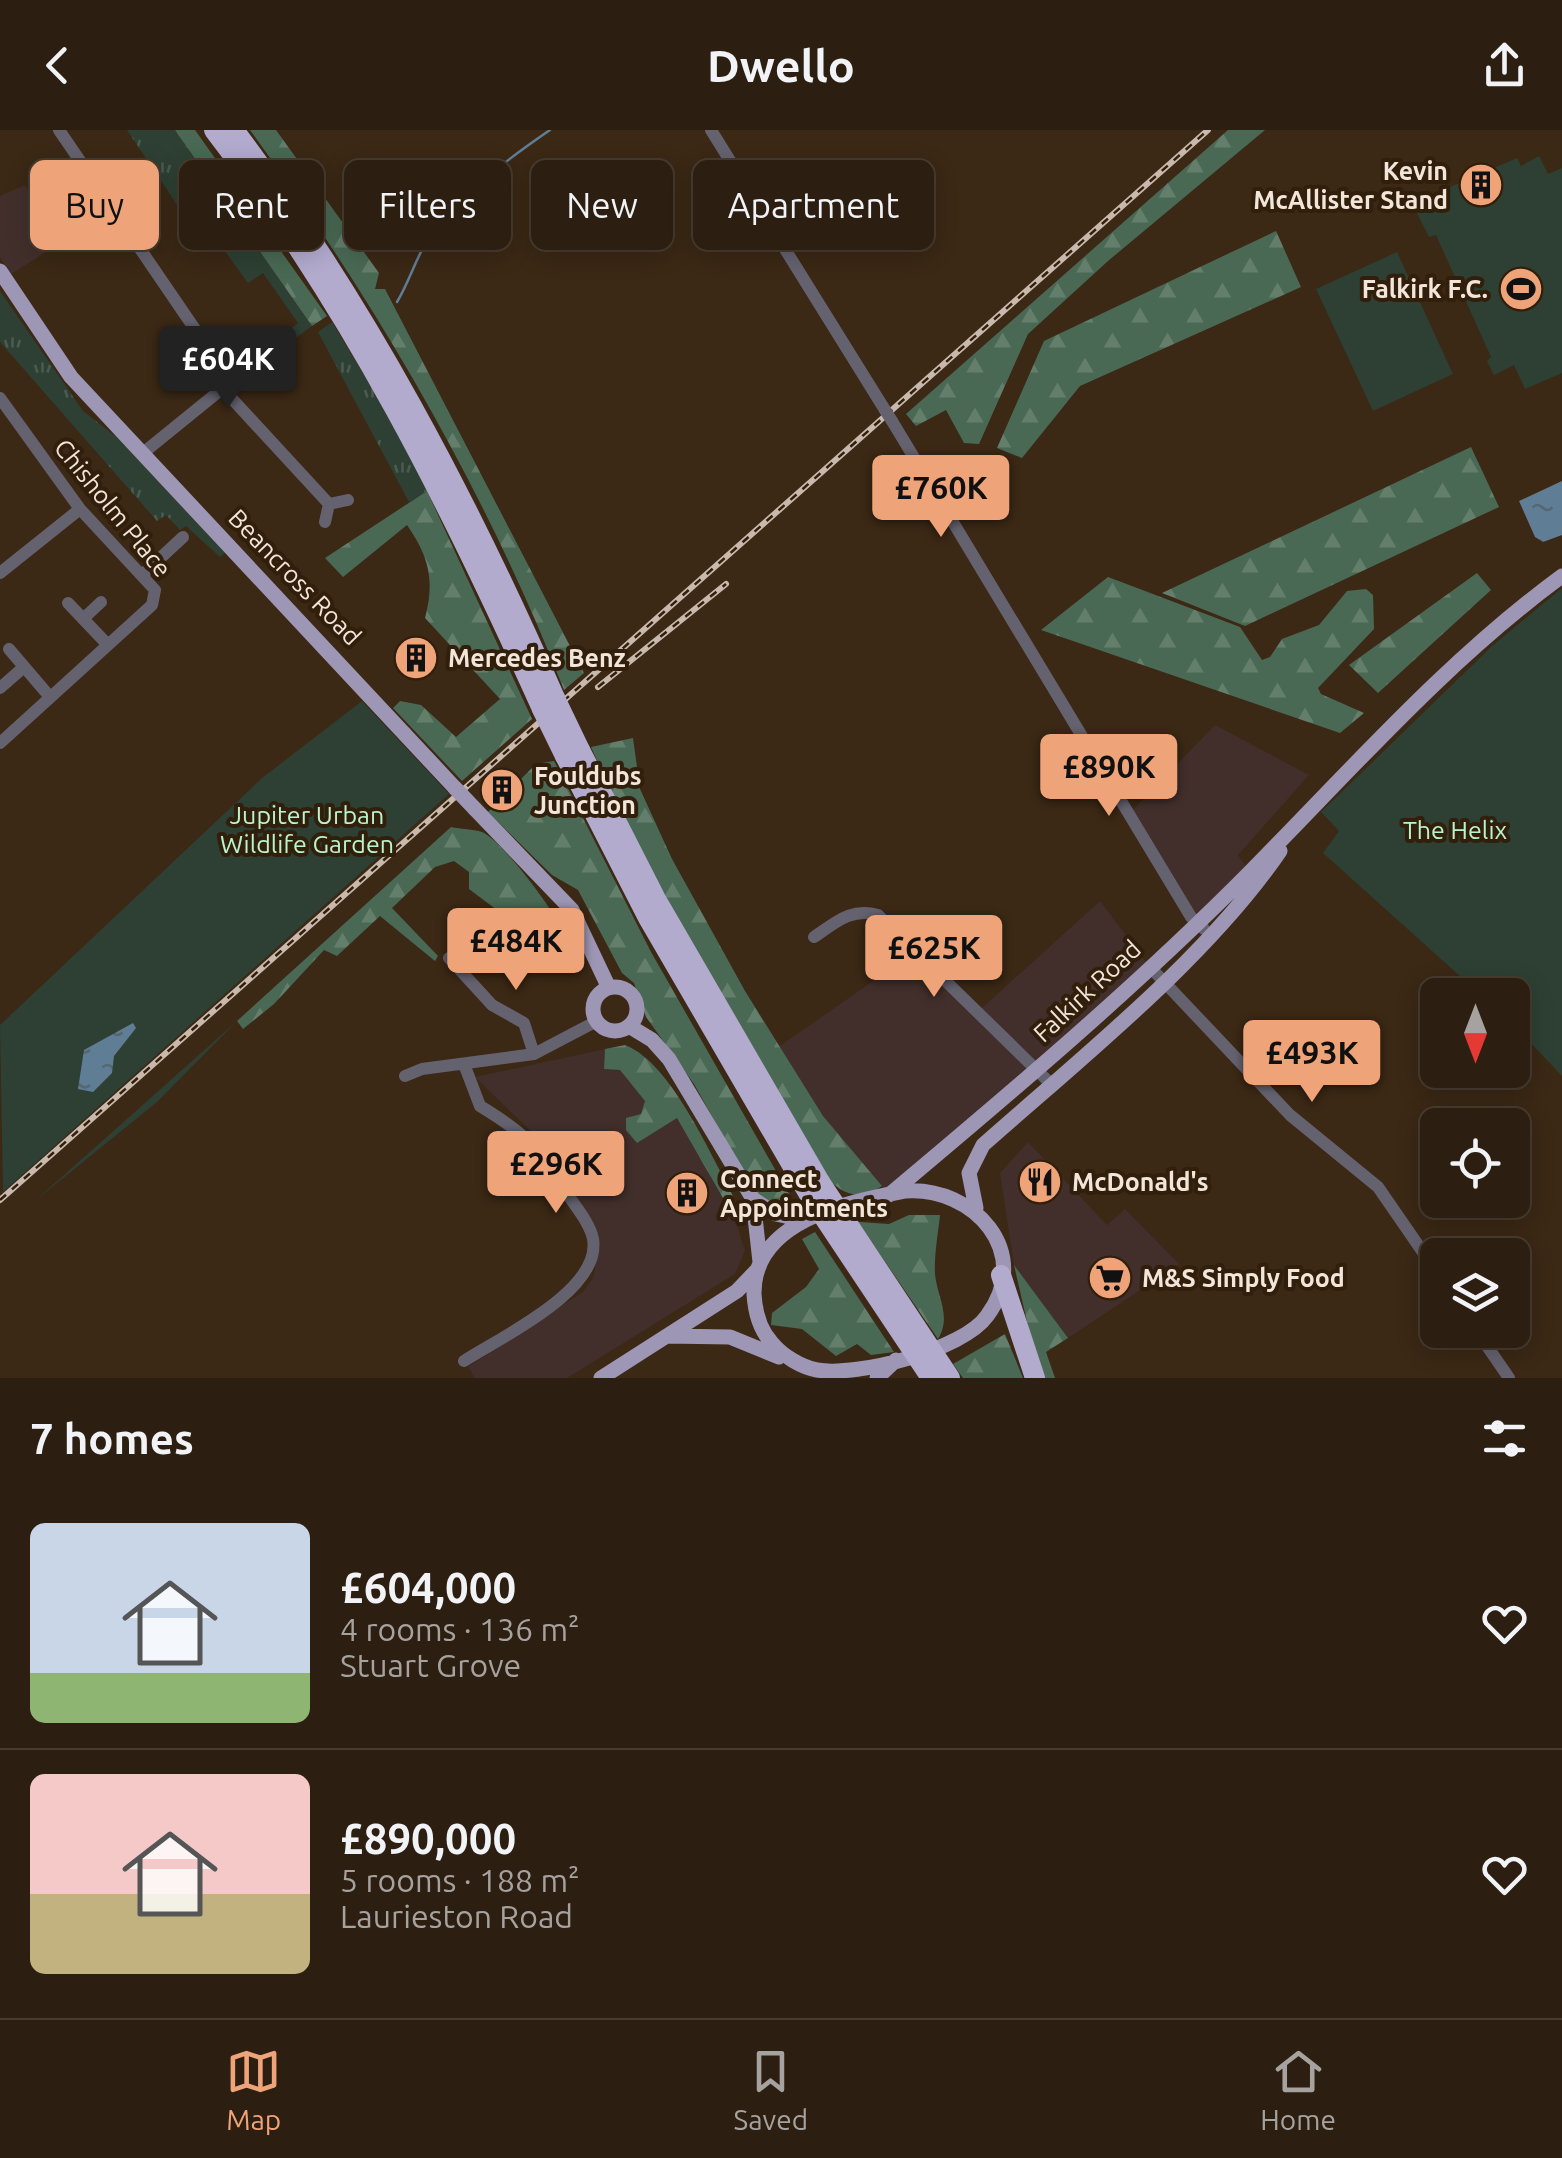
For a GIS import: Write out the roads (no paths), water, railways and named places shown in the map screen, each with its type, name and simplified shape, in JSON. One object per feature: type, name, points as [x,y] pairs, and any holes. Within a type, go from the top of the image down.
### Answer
[{"type":"highway","points":[[214,130],[310,265],[382,382],[573,753],[816,1190],[931,1378]]},
{"type":"highway","points":[[234,130],[342,285],[404,390],[474,522],[549,703]]},
{"type":"highway","points":[[816,1190],[950,1378]]},
{"type":"highway","points":[[1001,1274],[1035,1378]]},
{"type":"main road","name":"Beancross Road","points":[[0,271],[71,377],[572,910],[609,988]]},
{"type":"main road","name":"Beancross Road","points":[[0,280],[14,296]]},
{"type":"main road","name":"Falkirk Road","points":[[978,1212],[969,1184],[975,1155],[1165,979],[1203,928],[1327,790],[1472,647],[1562,576]]},
{"type":"main road","name":"Falkirk Road","points":[[889,1195],[1038,1071],[1150,967],[1203,928]]},
{"type":"main road","points":[[629,1026],[636,1010],[634,999],[623,988],[609,988],[594,1000],[597,1022],[611,1030],[629,1026],[652,1040],[669,1059],[753,1198],[776,1214],[804,1220]]},
{"type":"main road","points":[[601,1378],[745,1285],[759,1268],[782,1234],[804,1220],[889,1195],[936,1192],[978,1212],[996,1238],[1001,1274],[994,1306],[971,1333],[945,1347],[839,1372],[807,1368],[776,1348],[762,1328],[754,1299],[759,1268],[753,1198]]},
{"type":"main road","points":[[664,1336],[730,1336],[829,1378]]},
{"type":"main road","points":[[876,1378],[899,1358]]},
{"type":"street","points":[[60,130],[227,385],[329,504]]},
{"type":"street","points":[[711,130],[1203,928]]},
{"type":"street","points":[[142,454],[287,336]]},
{"type":"street","name":"Chisholm Place","points":[[0,398],[80,509],[155,590],[155,598],[107,644]]},
{"type":"street","points":[[329,504],[348,500]]},
{"type":"street","points":[[324,522],[329,504]]},
{"type":"street","points":[[0,574],[80,509]]},
{"type":"street","points":[[142,576],[174,539]]},
{"type":"street","points":[[83,619],[101,602]]},
{"type":"street","points":[[0,742],[107,644],[68,603]]},
{"type":"street","points":[[9,650],[50,697]]},
{"type":"street","points":[[0,688],[24,667]]},
{"type":"street","points":[[814,937],[858,911],[878,915],[1050,1083]]},
{"type":"street","points":[[450,958],[492,1005],[524,1024],[534,1054]]},
{"type":"street","points":[[1150,967],[1290,1115],[1378,1188],[1420,1248]]},
{"type":"street","points":[[406,1076],[534,1054],[597,1022]]},
{"type":"street","points":[[464,1064],[480,1106],[516,1126],[533,1142],[588,1226],[593,1258],[577,1287],[464,1362]]},
{"type":"street","points":[[1488,1348],[1509,1378]]},
{"type":"water","points":[[1562,481],[1562,535],[1543,542],[1535,537],[1519,501]]},
{"type":"water","points":[[133,1023],[136,1028],[114,1056],[112,1073],[93,1092],[78,1089],[84,1050]]},
{"type":"waterway","points":[[397,302],[428,239],[452,209],[550,130]]},
{"type":"railway","points":[[0,1200],[1208,130]]},
{"type":"railway","points":[[598,687],[726,584]]},
{"type":"place","name":"Kevin McAllister Stand","points":[[1481,185]]},
{"type":"place","name":"Falkirk F.C.","points":[[1521,289]]},
{"type":"place","name":"Mercedes Benz","points":[[416,658]]},
{"type":"place","name":"Fouldubs Junction","points":[[502,790]]},
{"type":"place","name":"McDonald's","points":[[1040,1182]]},
{"type":"place","name":"Connect Appointments","points":[[687,1193]]},
{"type":"place","name":"M&S Simply Food","points":[[1110,1278]]},
{"type":"park label","name":"Jupiter Urban Wildlife Garden","points":[[307,830]]},
{"type":"park label","name":"The Helix","points":[[1455,830]]}]
